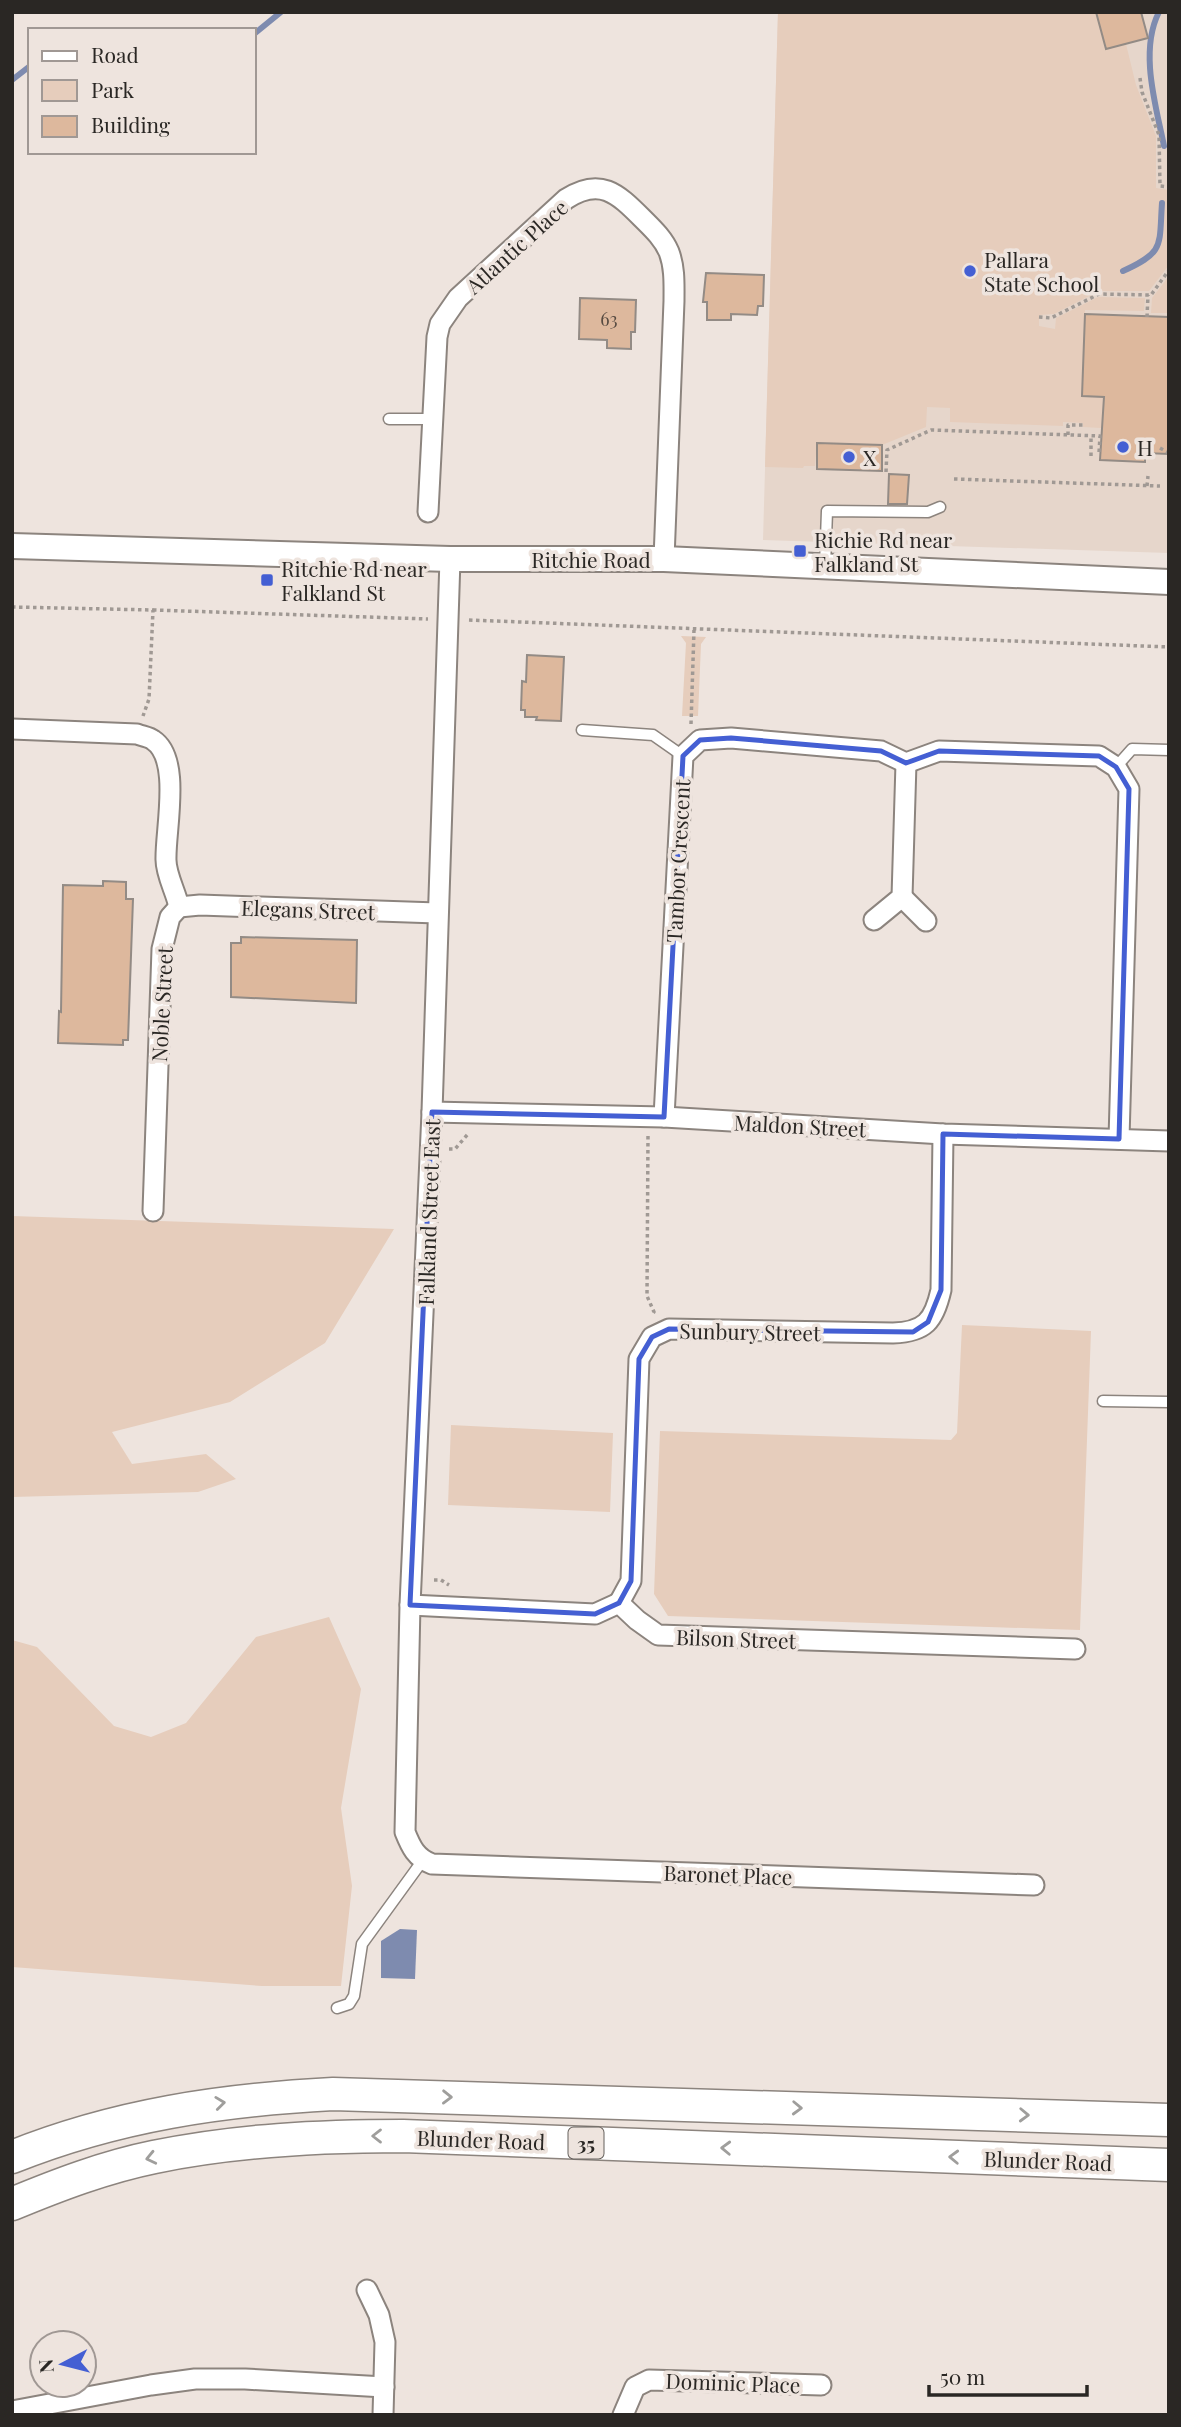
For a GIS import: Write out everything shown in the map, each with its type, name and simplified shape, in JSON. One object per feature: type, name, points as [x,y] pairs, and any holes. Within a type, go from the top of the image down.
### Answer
[{"type":"main road","name":"Blunder Road","points":[[12,2157],[57,2140],[144,2116],[254,2098],[333,2094],[1169,2120]]},
{"type":"main road","name":"Blunder Road","points":[[12,2204],[68,2181],[152,2157],[202,2148],[317,2136],[403,2136],[1169,2165]]},
{"type":"street","name":"Atlantic Place","points":[[428,512],[431,419],[440,324],[458,298],[566,199],[578,191],[597,188],[609,190],[624,199],[660,238],[673,266],[664,559]]},
{"type":"street","name":"Ritchie Road","points":[[12,546],[450,559],[664,559],[1169,582]]},
{"type":"street","name":"Falkland Street East","points":[[423,1860],[411,1848],[405,1832],[450,559]]},
{"type":"street","points":[[12,729],[137,734],[153,740],[168,762],[170,779],[166,864],[177,894],[178,907]]},
{"type":"street","name":"Tambor Crescent","points":[[664,1117],[683,757],[700,740],[731,738],[881,751],[906,763]]},
{"type":"street","points":[[926,921],[902,897],[906,763],[939,751],[1099,756],[1116,767],[1129,789],[1119,1139]]},
{"type":"street","points":[[873,920],[902,897]]},
{"type":"street","name":"Elegans Street","points":[[178,907],[200,905],[437,913]]},
{"type":"street","name":"Noble Street","points":[[153,1211],[162,949],[170,917],[178,907]]},
{"type":"street","name":"Maldon Street","points":[[432,1112],[664,1117],[943,1133],[1169,1141]]},
{"type":"street","name":"Sunbury Street","points":[[619,1603],[631,1581],[639,1359],[652,1337],[669,1329],[893,1334],[913,1332],[928,1322],[937,1308],[941,1290],[943,1133]]},
{"type":"street","points":[[411,1605],[595,1614],[619,1603]]},
{"type":"street","name":"Bilson Street","points":[[619,1603],[658,1635],[1075,1649]]},
{"type":"street","name":"Baronet Place","points":[[423,1860],[432,1864],[1034,1885]]},
{"type":"street","points":[[367,2290],[379,2315],[385,2342],[383,2415]]},
{"type":"street","points":[[12,2411],[195,2379],[245,2379],[384,2387]]},
{"type":"street","name":"Dominic Place","points":[[623,2415],[635,2387],[649,2380],[821,2385]]},
{"type":"lane","points":[[388,419],[431,419]]},
{"type":"lane","points":[[825,567],[827,511],[928,512],[940,507]]},
{"type":"lane","points":[[582,730],[653,735],[683,757]]},
{"type":"lane","points":[[1116,767],[1132,748],[1169,750]]},
{"type":"lane","points":[[1102,1402],[1169,1402]]},
{"type":"lane","points":[[337,2008],[349,2004],[354,1996],[362,1944],[423,1860]]},
{"type":"path","points":[[1140,78],[1142,92],[1159,135],[1160,186],[1169,187]]},
{"type":"path","points":[[1039,317],[1051,318],[1099,294],[1151,295],[1169,271]]},
{"type":"path","points":[[1147,317],[1148,295]]},
{"type":"path","points":[[1068,435],[1068,425],[1083,425]]},
{"type":"path","points":[[886,472],[887,450],[931,430],[1100,436],[1101,453]]},
{"type":"path","points":[[1091,436],[1091,456]]},
{"type":"path","points":[[1149,448],[1149,459]]},
{"type":"path","points":[[1160,448],[1169,453]]},
{"type":"path","points":[[1147,486],[1148,476]]},
{"type":"path","points":[[954,479],[1160,486]]},
{"type":"path","points":[[12,607],[436,619]]},
{"type":"path","points":[[137,734],[149,699],[153,610]]},
{"type":"path","points":[[469,619],[1169,647]]},
{"type":"path","points":[[649,1131],[647,1296],[653,1312],[649,1319]]},
{"type":"path","points":[[433,1580],[441,1580],[455,1588]]},
{"type":"highlighted area","points":[[731,738],[881,751],[906,763],[939,751],[1099,756],[1116,767],[1129,789],[1119,1139],[943,1134],[941,1290],[928,1322],[913,1332],[669,1329],[652,1337],[639,1359],[631,1581],[619,1603],[595,1614],[410,1605],[432,1112],[664,1117],[683,756],[700,740]]},
{"type":"shaded area","name":"Pallara State School","points":[[778,12],[1169,12],[1169,553],[763,540]]},
{"type":"green space","name":"Pallara State School","points":[[778,12],[1096,12],[1106,49],[1126,44],[1136,85],[1156,136],[1156,188],[1169,190],[1169,265],[1149,291],[1099,291],[1054,314],[1039,315],[1039,326],[1055,329],[1056,318],[1098,297],[1145,298],[1144,311],[1085,310],[1082,396],[1160,399],[1146,426],[1102,425],[1101,428],[1083,427],[1083,423],[1063,422],[1063,426],[950,422],[950,408],[927,407],[926,427],[882,445],[817,443],[815,466],[765,467]]},
{"type":"green space","points":[[1169,276],[1169,313],[1151,313],[1152,298]]},
{"type":"green space","points":[[681,636],[706,637],[701,644],[698,716],[682,716],[686,643]]},
{"type":"green space","points":[[12,1216],[394,1229],[325,1343],[230,1402],[112,1432],[132,1464],[206,1454],[236,1479],[198,1492],[12,1497]]},
{"type":"green space","points":[[962,1325],[1091,1331],[1080,1630],[668,1616],[654,1594],[660,1431],[951,1440],[957,1433]]},
{"type":"green space","points":[[451,1425],[613,1433],[610,1512],[448,1505]]},
{"type":"green space","points":[[329,1617],[361,1689],[341,1808],[352,1886],[341,1986],[262,1986],[12,1967],[12,1640],[37,1647],[114,1726],[151,1737],[186,1723],[256,1637]]},
{"type":"water","points":[[400,1929],[417,1930],[415,1979],[381,1978],[381,1941]]},
{"type":"building","points":[[1096,12],[1141,12],[1148,38],[1106,49]]},
{"type":"building","points":[[706,273],[764,275],[763,306],[758,306],[757,315],[731,314],[731,320],[707,320],[707,302],[703,302]]},
{"type":"building","points":[[580,298],[636,300],[635,332],[631,332],[631,349],[607,348],[607,340],[579,339]]},
{"type":"building","points":[[1085,314],[1169,317],[1169,454],[1145,453],[1145,462],[1100,460],[1104,397],[1082,396]]},
{"type":"building","name":"X","points":[[817,443],[882,445],[882,471],[817,469]]},
{"type":"building","points":[[889,474],[909,475],[907,504],[888,504]]},
{"type":"building","points":[[527,655],[564,657],[561,721],[525,717],[525,710],[521,710],[522,681],[526,682]]},
{"type":"building","points":[[103,881],[126,882],[126,899],[133,899],[128,1040],[123,1040],[123,1045],[58,1043],[63,885],[103,886]]},
{"type":"building","points":[[241,937],[357,940],[356,1003],[231,997],[231,943],[241,943]]},
{"type":"waterway","points":[[256,32],[281,12]]},
{"type":"waterway","points":[[1159,12],[1153,27],[1150,61],[1164,146]]},
{"type":"waterway","points":[[12,80],[28,68]]},
{"type":"waterway","points":[[1123,271],[1146,258],[1157,246],[1162,203]]},
{"type":"place","name":"Pallara State School","points":[[970,271]]},
{"type":"place","name":"H","points":[[1123,447]]},
{"type":"place","name":"X","points":[[849,457]]},
{"type":"place","name":"Richie Rd near Falkland St","points":[[800,551]]},
{"type":"place","name":"Ritchie Rd near Falkland St","points":[[267,580]]}]
